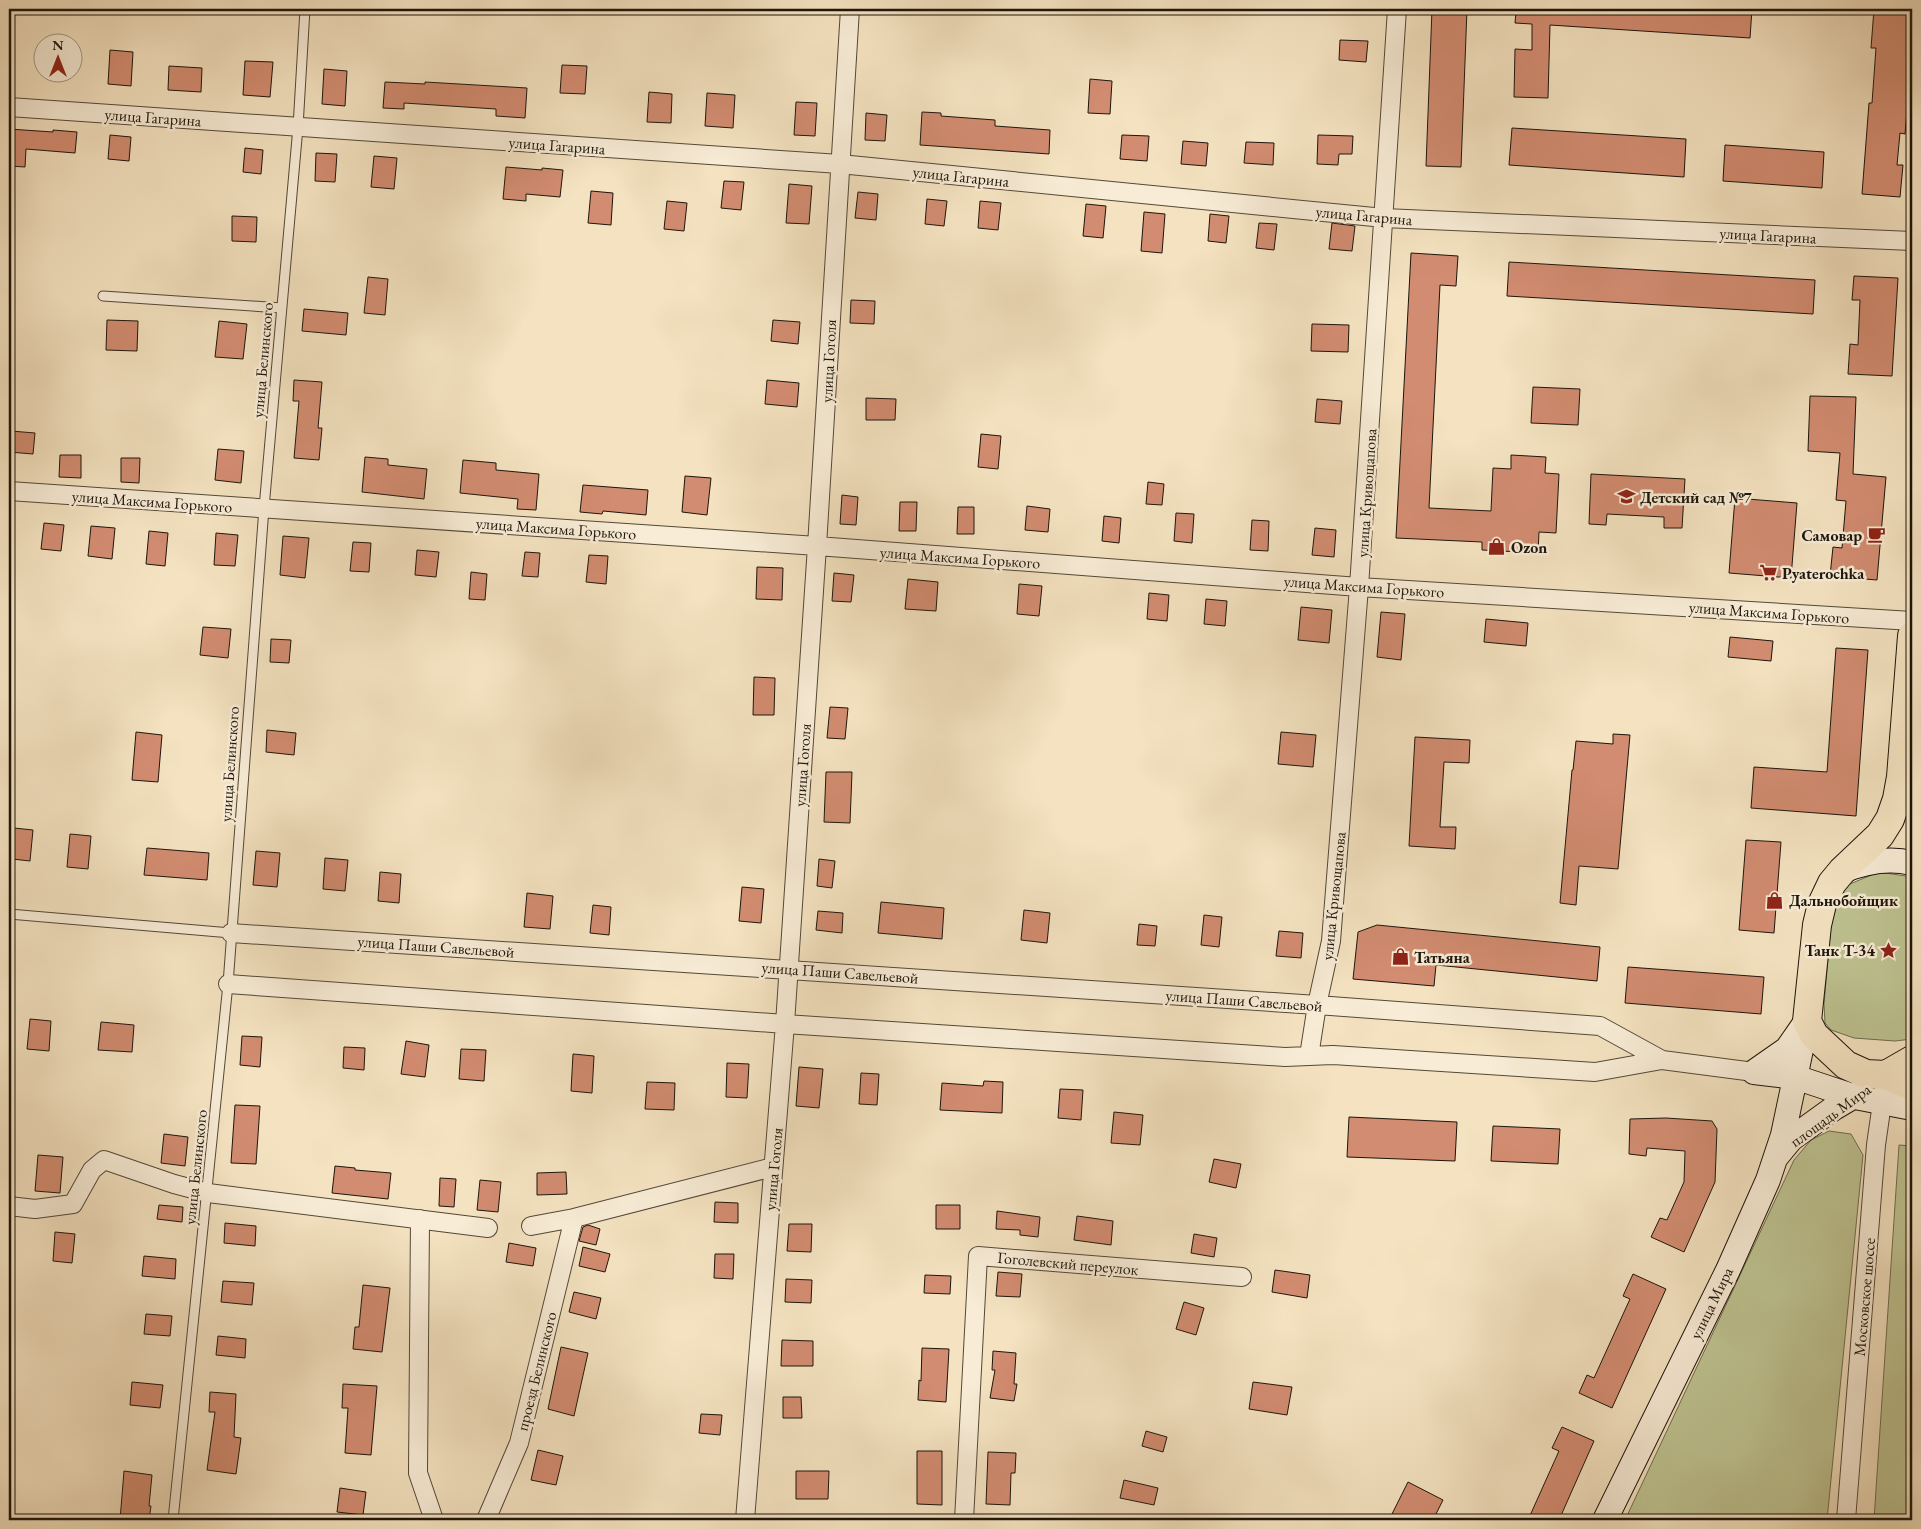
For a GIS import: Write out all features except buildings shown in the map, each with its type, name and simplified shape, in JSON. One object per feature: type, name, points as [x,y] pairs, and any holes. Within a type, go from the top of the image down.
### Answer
[{"type":"main road","points":[[1807,1020],[1817,925],[1822,904],[1832,883],[1842,871],[1880,835],[1890,820],[1897,799],[1901,778],[1912,636]]},
{"type":"main road","points":[[1901,778],[1904,801],[1912,822]]},
{"type":"main road","name":"площадь Мира","points":[[1807,1020],[1814,1035],[1846,1065],[1866,1074],[1886,1075],[1912,1086]]},
{"type":"main road","name":"площадь Мира","points":[[1886,1075],[1912,1060]]},
{"type":"street","name":"улица Гоголя","points":[[745,1520],[788,969],[817,546],[850,9]]},
{"type":"street","name":"улица Кривощапова","points":[[1309,1056],[1317,1005],[1332,941],[1359,587],[1397,9]]},
{"type":"street","name":"улица Гагарина","points":[[9,108],[840,164],[1384,218],[1912,241]]},
{"type":"street","name":"улица Максима Горького","points":[[9,491],[817,546],[1359,587],[1912,621]]},
{"type":"street","points":[[1842,871],[1860,863],[1881,860],[1912,863]]},
{"type":"street","name":"улица Паши Савельевой","points":[[232,933],[788,969],[1600,1026],[1662,1060]]},
{"type":"street","name":"улица Паши Савельевой","points":[[228,984],[784,1024],[1285,1057],[1333,1055],[1596,1072],[1662,1060],[1795,1077],[1855,1097],[1912,1108]]},
{"type":"street","points":[[1754,1072],[1787,1049],[1807,1020]]},
{"type":"street","points":[[1795,1077],[1807,1020]]},
{"type":"street","name":"площадь Мира","points":[[1776,1157],[1791,1139],[1834,1108],[1855,1097],[1886,1075]]},
{"type":"street","name":"Московское шоссе","points":[[1846,1520],[1876,1145],[1886,1075]]},
{"type":"street","name":"улица Мира","points":[[1606,1520],[1728,1270],[1768,1180],[1783,1135],[1795,1077]]},
{"type":"street","points":[[9,1206],[35,1209],[73,1204],[92,1170],[104,1160],[174,1184],[208,1193],[488,1228]]},
{"type":"street","points":[[532,1226],[574,1218],[773,1167]]},
{"type":"street","name":"проезд Белинского","points":[[486,1520],[518,1443],[574,1218]]},
{"type":"street","points":[[420,1219],[418,1472],[434,1520]]},
{"type":"street","name":"Гоголевский переулок","points":[[964,1520],[978,1256],[1242,1277]]},
{"type":"lane","name":"улица Белинского","points":[[173,1520],[228,984],[264,508],[298,127],[305,9]]},
{"type":"lane","points":[[103,296],[282,308]]},
{"type":"lane","name":"улица Паши Савельевой","points":[[9,914],[232,933]]},
{"type":"green space","points":[[1879,872],[1912,877],[1912,1039],[1895,1041],[1854,1038],[1831,1030],[1825,1023],[1824,1004],[1832,913],[1840,888]]},
{"type":"green space","points":[[1829,1131],[1851,1134],[1863,1155],[1827,1520],[1625,1520],[1794,1160],[1811,1140]]},
{"type":"green space","points":[[1899,1145],[1912,1146],[1912,1520],[1874,1520]]},
{"type":"place","name":"Детский сад №7","points":[[1626,497]]},
{"type":"place","name":"Самовар","points":[[1876,535]]},
{"type":"place","name":"Ozon","points":[[1497,547]]},
{"type":"place","name":"Pyaterochka","points":[[1768,573]]},
{"type":"place","name":"Дальнобойщик","points":[[1775,900]]},
{"type":"place","name":"Танк Т-34","points":[[1889,950]]},
{"type":"place","name":"Татьяна","points":[[1400,957]]}]
